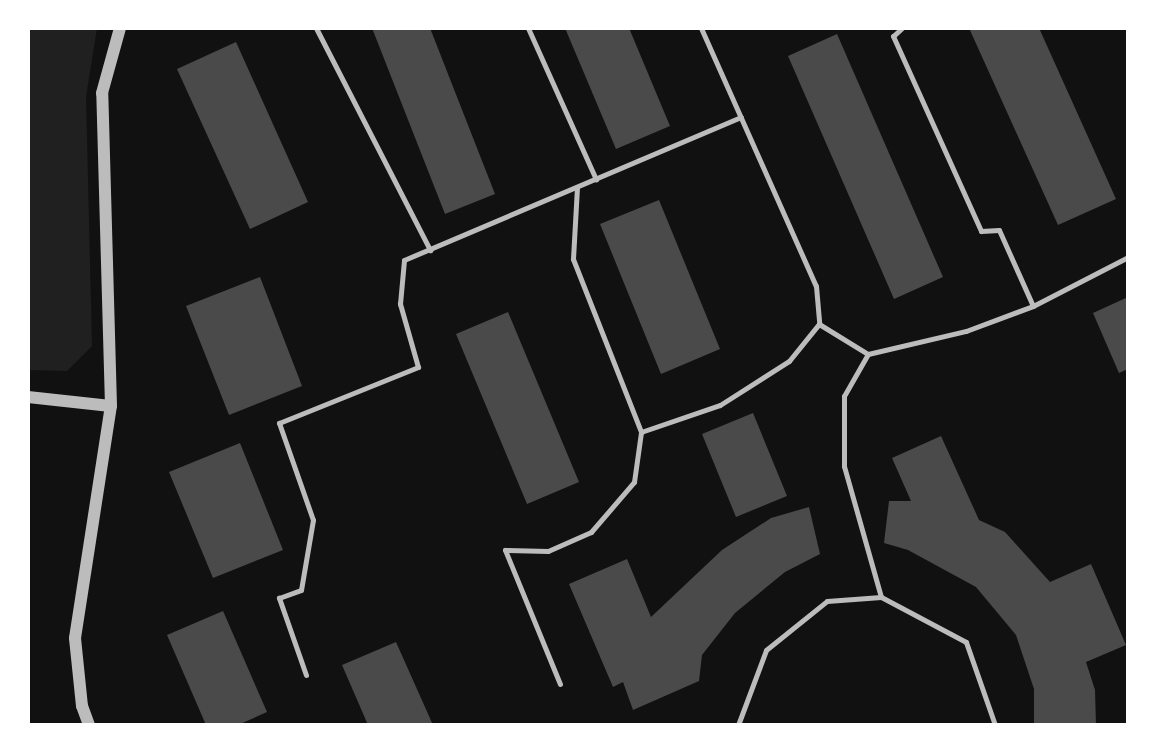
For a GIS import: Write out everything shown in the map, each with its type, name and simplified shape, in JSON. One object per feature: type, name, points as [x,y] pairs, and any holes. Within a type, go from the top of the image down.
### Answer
[{"type":"street","points":[[89,725],[82,706],[75,638],[111,407],[102,93],[120,28]]},
{"type":"street","points":[[28,397],[111,407]]},
{"type":"lane","points":[[316,28],[430,250]]},
{"type":"lane","points":[[528,28],[596,179]]},
{"type":"lane","points":[[641,432],[720,404],[789,361],[819,324],[816,286],[701,28]]},
{"type":"lane","points":[[902,28],[892,36],[981,231],[999,230],[1033,306]]},
{"type":"lane","points":[[306,675],[279,598],[301,590],[313,520],[279,423],[418,367],[400,304],[404,260],[741,117]]},
{"type":"lane","points":[[560,684],[505,550],[548,551],[591,532],[634,482],[641,432],[573,259],[577,187]]},
{"type":"lane","points":[[819,324],[868,354],[966,331],[1033,306],[1128,257]]},
{"type":"lane","points":[[868,354],[844,396],[844,467],[881,597]]},
{"type":"lane","points":[[738,725],[766,650],[827,601],[881,597],[967,642],[995,725]]},
{"type":"shaded area","points":[[28,28],[97,28],[86,97],[92,346],[67,371],[28,370]]},
{"type":"building","points":[[372,28],[430,28],[495,194],[445,214]]},
{"type":"building","points":[[565,28],[629,28],[670,126],[616,149]]},
{"type":"building","points":[[969,28],[1039,28],[1116,199],[1058,225]]},
{"type":"building","points":[[837,34],[943,277],[894,299],[788,56]]},
{"type":"building","points":[[236,42],[308,202],[250,229],[177,69]]},
{"type":"building","points":[[659,200],[720,349],[661,374],[600,224]]},
{"type":"building","points":[[260,277],[302,386],[229,415],[186,306]]},
{"type":"building","points":[[1128,297],[1128,369],[1119,373],[1093,313]]},
{"type":"building","points":[[508,312],[579,482],[527,504],[456,334]]},
{"type":"building","points":[[753,413],[787,496],[736,517],[702,434]]},
{"type":"building","points":[[941,436],[979,520],[1005,532],[1050,582],[1091,564],[1126,645],[1086,662],[1095,690],[1096,725],[1034,725],[1034,689],[1016,635],[976,587],[908,550],[884,543],[889,501],[911,501],[892,458]]},
{"type":"building","points":[[240,443],[283,550],[213,578],[169,472]]},
{"type":"building","points":[[809,507],[820,554],[785,572],[735,613],[702,655],[699,681],[633,710],[623,682],[613,687],[569,584],[627,559],[651,617],[722,550],[771,518]]},
{"type":"building","points":[[223,611],[267,712],[238,725],[206,725],[167,635]]},
{"type":"building","points":[[396,642],[433,725],[368,725],[342,665]]}]
